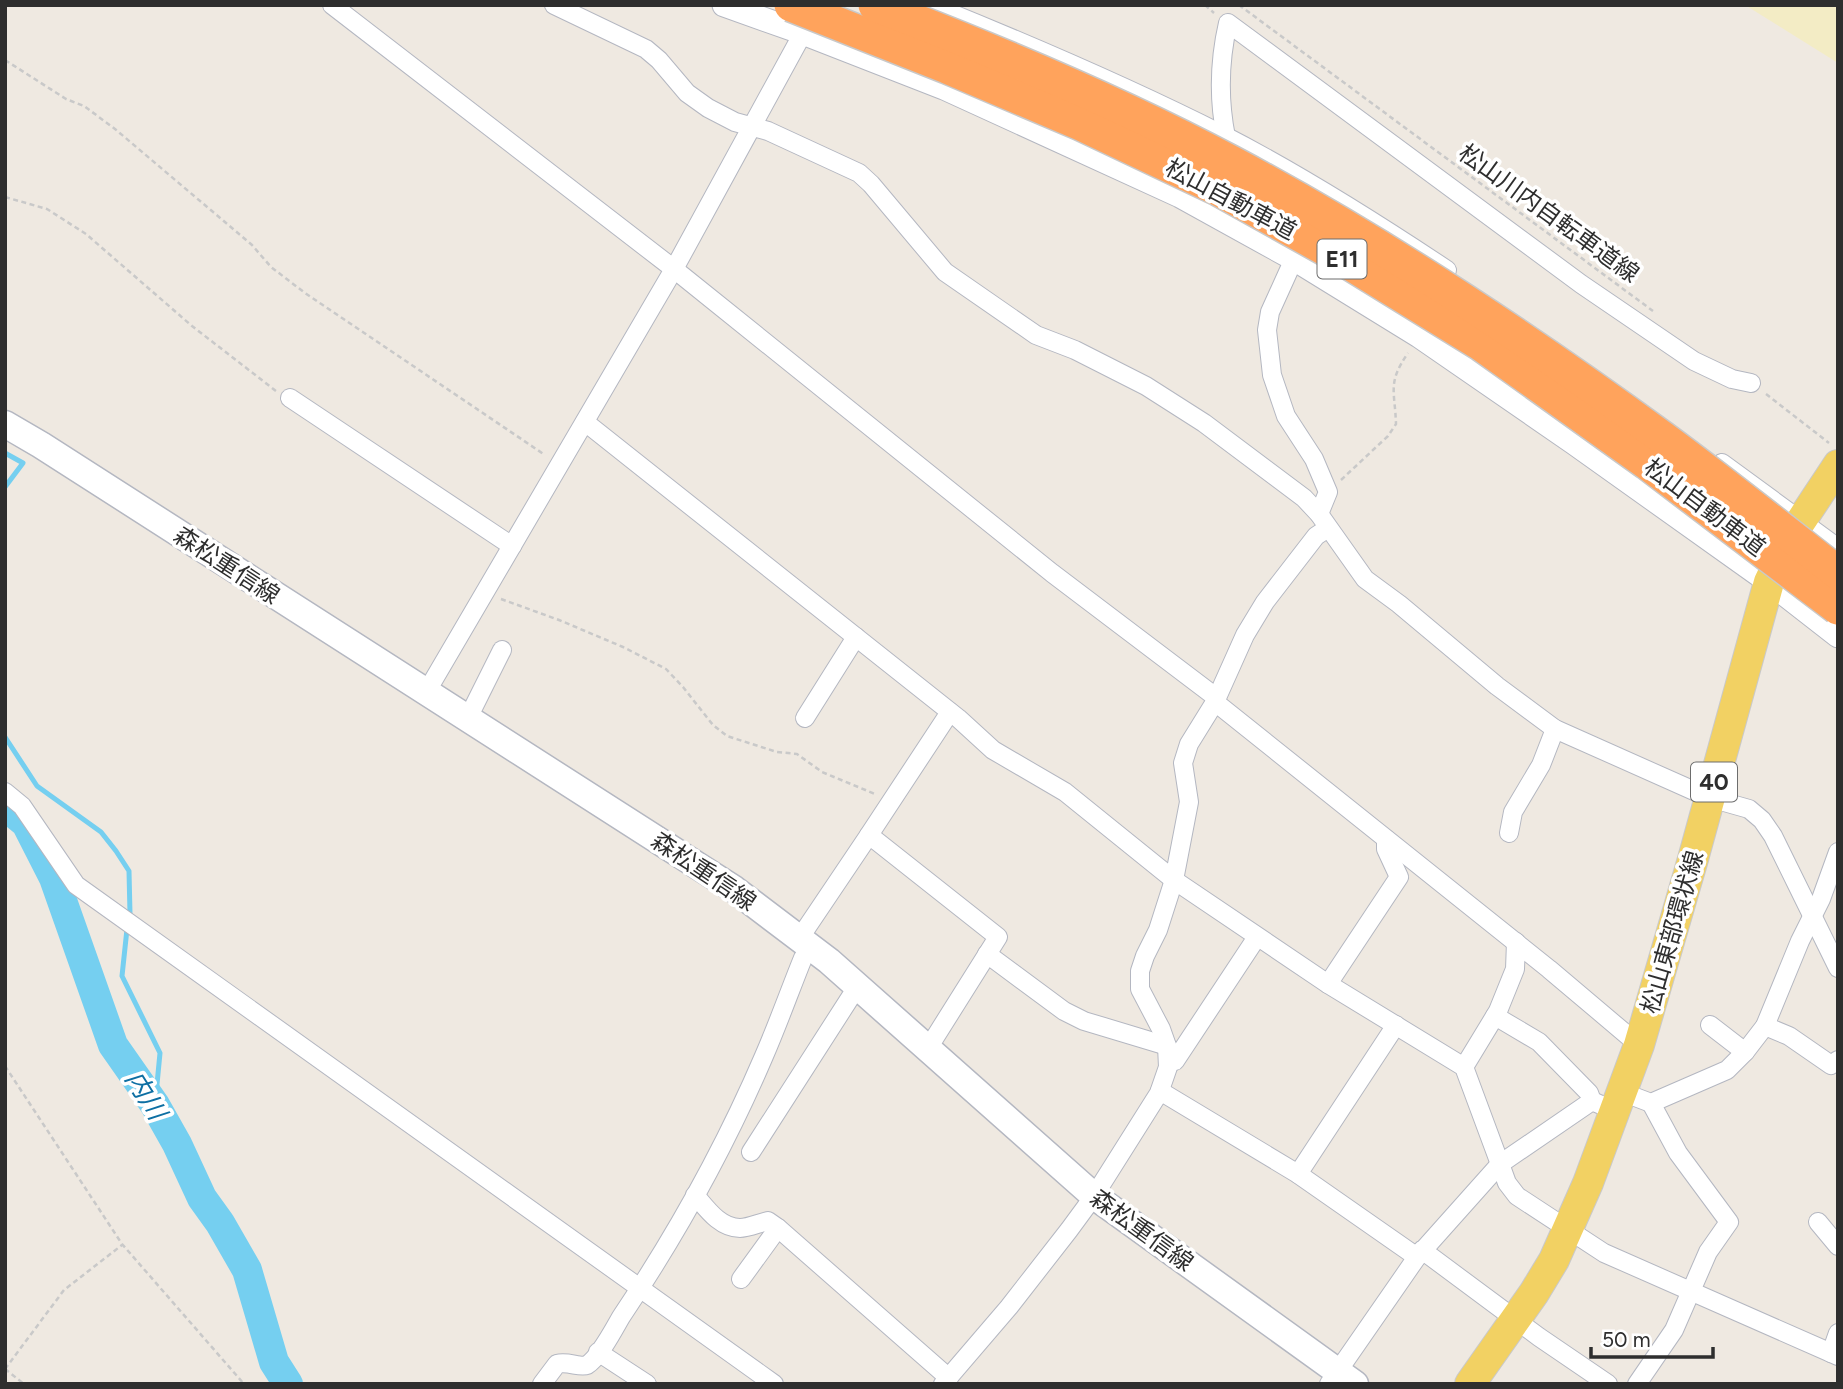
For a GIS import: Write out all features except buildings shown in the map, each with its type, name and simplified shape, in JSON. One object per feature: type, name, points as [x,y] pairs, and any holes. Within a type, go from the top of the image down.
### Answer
[{"type":"highway","name":"松山自動車道","points":[[875,5],[1094,95],[1231,162],[1350,230],[1522,338],[1664,439],[1838,573]]},
{"type":"highway","name":"松山自動車道","points":[[797,19],[947,66],[1081,124],[1218,189],[1336,255],[1482,345],[1647,463],[1838,608]]},
{"type":"main road","name":"森松重信線","points":[[5,424],[734,889],[857,987],[1094,1196],[1340,1379]]},
{"type":"main road","name":"松山東部環状線","points":[[1470,1384],[1554,1260],[1568,1229],[1610,1101],[1639,1045],[1769,582],[1791,536],[1836,456]]},
{"type":"street","points":[[332,5],[674,269],[1052,573],[1216,700],[1639,1045]]},
{"type":"street","points":[[554,5],[646,49],[687,93],[708,108],[735,122],[768,131],[859,173],[872,184],[945,272],[1036,335],[1075,350],[1146,386],[1204,423],[1304,498],[1324,521],[1365,579],[1497,686],[1555,729],[1710,798],[1749,809],[1762,820],[1773,836],[1838,968]]},
{"type":"street","points":[[724,5],[797,19],[1180,196],[1294,259],[1419,336],[1574,443],[1769,582],[1838,636]]},
{"type":"street","points":[[931,5],[1138,93],[1226,136],[1381,226],[1531,327],[1838,548]]},
{"type":"street","points":[[427,691],[674,269],[752,127],[797,19]]},
{"type":"street","points":[[1226,136],[1219,82],[1221,52],[1228,23],[1604,299],[1694,361],[1732,379],[1751,383]]},
{"type":"street","points":[[1170,1056],[1140,989],[1140,971],[1144,956],[1158,930],[1174,880],[1188,802],[1183,763],[1189,744],[1216,700],[1245,635],[1265,602],[1316,536],[1324,521],[1328,492],[1314,459],[1286,416],[1272,374],[1267,330],[1269,312],[1294,259]]},
{"type":"street","points":[[290,398],[512,546]]},
{"type":"street","points":[[585,422],[950,712],[993,750],[1065,792],[1174,880],[1257,937],[1464,1067],[1507,1183],[1517,1196],[1604,1253],[1834,1354],[1838,1333]]},
{"type":"street","points":[[805,718],[856,637]]},
{"type":"street","points":[[468,718],[502,650]]},
{"type":"street","points":[[542,1384],[556,1364],[566,1362],[579,1366],[587,1365],[640,1289],[695,1195],[764,1056],[803,958],[805,943],[869,835],[950,712]]},
{"type":"street","points":[[1509,833],[1513,812],[1541,765],[1555,729]]},
{"type":"street","points":[[5,792],[22,806],[76,884],[774,1384]]},
{"type":"street","points":[[869,835],[998,937],[927,1050]]},
{"type":"street","points":[[1328,984],[1399,877],[1386,849],[1386,839]]},
{"type":"street","points":[[1495,1016],[1539,1042],[1589,1093],[1610,1101],[1651,1103],[1727,1070],[1765,1026],[1800,941],[1821,899],[1838,852]]},
{"type":"street","points":[[695,1195],[724,1225],[741,1228],[768,1221],[778,1228],[946,1381],[1009,1307],[1094,1196],[1160,1091],[1170,1056],[1257,937]]},
{"type":"street","points":[[1464,1067],[1495,1016],[1515,969],[1516,942]]},
{"type":"street","points":[[987,954],[1064,1011],[1170,1056],[1194,1062]]},
{"type":"street","points":[[751,1152],[857,987]]},
{"type":"street","points":[[1298,1174],[1396,1025]]},
{"type":"street","points":[[1710,1025],[1745,1052]]},
{"type":"street","points":[[1765,1026],[1789,1036],[1831,1065],[1838,1060]]},
{"type":"street","points":[[1160,1091],[1298,1174],[1516,1318],[1608,1384]]},
{"type":"street","points":[[1340,1379],[1419,1254],[1500,1164],[1610,1101]]},
{"type":"street","points":[[1637,1384],[1675,1330],[1708,1252],[1729,1222],[1678,1153],[1651,1103]]},
{"type":"street","points":[[1818,1222],[1838,1246]]},
{"type":"street","points":[[741,1279],[778,1228]]},
{"type":"street","points":[[598,1352],[647,1384]]},
{"type":"path","name":"松山川内自転車道線","points":[[1239,5],[1655,312]]},
{"type":"path","points":[[5,60],[66,99],[84,106],[115,129],[252,245],[271,267],[305,293],[559,465]]},
{"type":"path","points":[[5,197],[47,209],[86,234],[192,326],[282,396],[290,398]]},
{"type":"path","points":[[1328,492],[1388,436],[1396,424],[1393,381],[1402,361],[1419,336]]},
{"type":"path","points":[[1751,383],[1836,456]]},
{"type":"path","points":[[484,593],[598,636],[666,669],[713,725],[727,736],[777,752],[797,754],[822,772],[892,801]]},
{"type":"path","points":[[5,1066],[122,1244],[244,1384]]},
{"type":"path","points":[[24,1384],[5,1369],[64,1290],[122,1244]]},
{"type":"sand","points":[[1745,5],[1838,5],[1838,63]]},
{"type":"waterway","points":[[5,453],[23,463],[5,487]]},
{"type":"waterway","points":[[5,737],[37,786],[101,832],[116,851],[129,871],[130,914]]},
{"type":"waterway","name":"内川","points":[[5,806],[26,823],[54,878],[113,1045],[155,1105],[202,1198],[247,1270],[274,1362],[288,1384]]},
{"type":"waterway","points":[[127,929],[122,976],[160,1053],[155,1105]]}]
